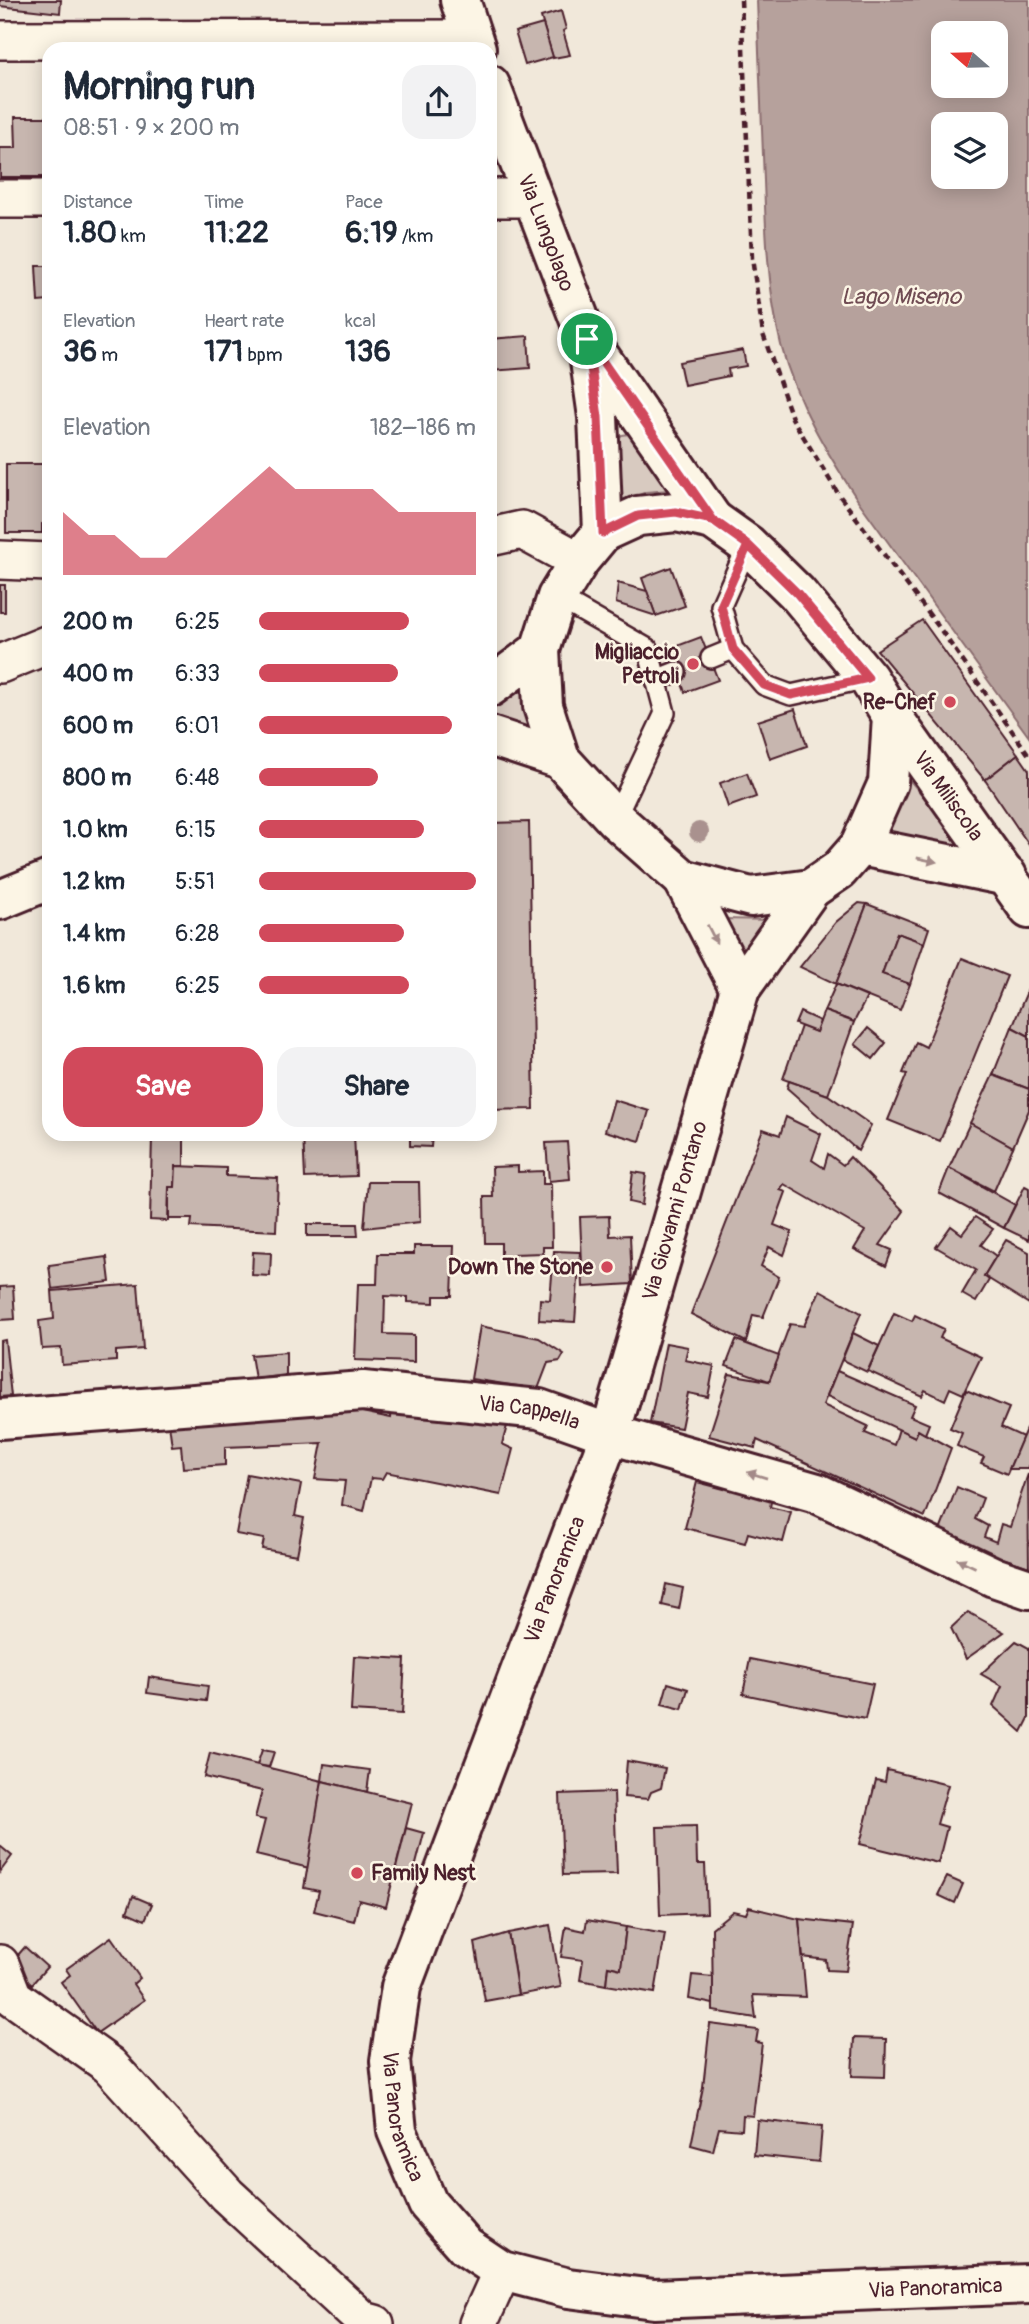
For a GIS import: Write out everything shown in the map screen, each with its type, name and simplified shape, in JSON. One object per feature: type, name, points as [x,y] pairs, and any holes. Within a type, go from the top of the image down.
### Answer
[{"type":"street","points":[[460,0],[473,42]]},
{"type":"street","points":[[0,40],[237,42]]},
{"type":"street","name":"Via Lungolago","points":[[497,103],[587,339],[598,417],[591,547]]},
{"type":"street","points":[[497,198],[533,198]]},
{"type":"street","points":[[0,200],[42,199]]},
{"type":"street","name":"Via Lungolago","points":[[587,339],[713,520]]},
{"type":"street","points":[[713,520],[676,512],[638,516],[591,547],[557,597],[540,650],[543,706],[560,759],[615,819],[683,878],[740,989]]},
{"type":"street","name":"Via Miliscola","points":[[713,520],[748,545],[797,593],[868,678],[1029,909]]},
{"type":"street","points":[[497,535],[522,530],[591,547]]},
{"type":"street","points":[[0,560],[42,562]]},
{"type":"street","points":[[0,664],[42,648]]},
{"type":"street","points":[[497,682],[540,650]]},
{"type":"street","points":[[683,878],[751,897],[811,889],[839,870],[860,846],[888,783],[892,716]]},
{"type":"street","points":[[497,738],[560,759]]},
{"type":"street","name":"Via Miliscola","points":[[860,846],[1007,876]]},
{"type":"street","points":[[0,900],[42,883]]},
{"type":"street","name":"Via Giovanni Pontano","points":[[610,1434],[740,989],[811,889]]},
{"type":"street","name":"Via Cappella","points":[[0,1419],[363,1391],[539,1409],[610,1434],[817,1493],[994,1577],[1029,1589]]},
{"type":"street","name":"Via Panoramica","points":[[610,1434],[401,1987],[390,2061],[397,2132],[428,2204],[466,2247],[502,2271],[568,2288],[654,2299],[1029,2284]]},
{"type":"street","points":[[0,1964],[13,1997],[109,2065],[227,2195],[364,2321],[375,2324]]},
{"type":"street","points":[[478,2324],[502,2271]]},
{"type":"lane","points":[[748,545],[721,606],[733,649],[764,685],[791,695],[868,678]]},
{"type":"lane","points":[[557,597],[648,649],[665,713],[615,819]]},
{"type":"lane","points":[[711,658],[733,649]]},
{"type":"lane","points":[[656,680],[676,672]]},
{"type":"path","points":[[741,0],[752,258],[762,334],[792,418],[839,495],[938,626],[1029,755]]},
{"type":"shaded area","points":[[629,434],[669,490],[646,492],[614,506],[616,440]]},
{"type":"shaded area","points":[[521,682],[530,729],[497,718],[497,701]]},
{"type":"shaded area","points":[[907,777],[968,849],[884,835]]},
{"type":"shaded area","points":[[722,919],[774,920],[739,968]]},
{"type":"water","name":"Lago Miseno","points":[[757,0],[1029,0],[1029,737],[859,502],[824,446],[804,407],[781,345],[770,284]]},
{"type":"building","points":[[0,0],[61,0],[60,13],[0,6]]},
{"type":"building","points":[[561,11],[570,55],[553,58],[541,17]]},
{"type":"building","points":[[543,24],[553,57],[525,65],[515,32]]},
{"type":"building","points":[[15,117],[42,117],[42,177],[0,177],[0,148],[16,148]]},
{"type":"building","points":[[36,266],[42,266],[42,302],[38,302]]},
{"type":"building","points":[[528,336],[530,368],[497,370],[497,338]]},
{"type":"building","points":[[743,350],[746,366],[728,369],[729,376],[684,385],[679,362]]},
{"type":"building","points":[[6,464],[42,464],[42,533],[6,533]]},
{"type":"building","points":[[671,567],[685,606],[656,616],[642,578]]},
{"type":"building","points":[[618,583],[647,591],[656,616],[616,603]]},
{"type":"building","points":[[0,585],[5,585],[5,612],[0,612]]},
{"type":"building","name":"Re-Chef","points":[[922,620],[1018,754],[985,780],[877,650]]},
{"type":"building","name":"Migliaccio Petroli","points":[[701,637],[718,680],[685,692],[669,649]]},
{"type":"building","points":[[795,709],[807,746],[770,759],[758,721]]},
{"type":"building","points":[[1018,754],[1029,770],[1029,845],[985,780]]},
{"type":"building","points":[[747,773],[756,797],[728,807],[720,783]]},
{"type":"building","points":[[529,822],[534,1109],[497,1110],[497,823]]},
{"type":"building","points":[[859,903],[867,904],[836,984],[800,967],[836,922]]},
{"type":"building","points":[[867,904],[929,928],[924,943],[897,933],[882,974],[910,984],[900,1010],[836,984]]},
{"type":"building","points":[[897,933],[924,943],[910,984],[882,974]]},
{"type":"building","points":[[962,958],[1007,976],[940,1141],[888,1120],[907,1074],[903,1073],[916,1042],[926,1047]]},
{"type":"building","points":[[836,984],[867,997],[854,1022],[824,1011]]},
{"type":"building","points":[[1029,987],[1029,1036],[1012,1027]]},
{"type":"building","points":[[824,1011],[854,1022],[828,1095],[783,1079],[801,1026],[816,1032]]},
{"type":"building","points":[[800,1012],[820,1021],[816,1032],[795,1024]]},
{"type":"building","points":[[1012,1027],[1029,1036],[1029,1089],[993,1075]]},
{"type":"building","points":[[868,1028],[886,1043],[873,1059],[855,1044]]},
{"type":"building","points":[[993,1075],[1029,1089],[1029,1110],[1013,1147],[970,1123]]},
{"type":"building","points":[[789,1081],[828,1095],[871,1125],[858,1151],[787,1088]]},
{"type":"building","points":[[614,1100],[649,1111],[640,1141],[605,1131]]},
{"type":"building","points":[[786,1117],[821,1134],[812,1160],[824,1168],[828,1154],[843,1165],[850,1157],[904,1211],[880,1245],[892,1250],[886,1266],[854,1249],[865,1231],[784,1184],[780,1190],[786,1192],[774,1225],[792,1232],[784,1255],[769,1247],[761,1266],[779,1277],[763,1317],[753,1315],[746,1342],[691,1314],[763,1129],[780,1135]]},
{"type":"building","points":[[970,1123],[1013,1147],[994,1191],[949,1168]]},
{"type":"building","points":[[152,1141],[184,1141],[184,1166],[176,1166],[175,1187],[169,1187],[168,1221],[150,1220]]},
{"type":"building","points":[[303,1141],[354,1141],[356,1176],[305,1178]]},
{"type":"building","points":[[410,1141],[431,1141],[431,1147],[410,1146]]},
{"type":"building","points":[[567,1142],[570,1179],[549,1181],[546,1143]]},
{"type":"building","points":[[176,1166],[226,1168],[226,1176],[278,1178],[276,1231],[191,1227],[192,1219],[169,1219],[169,1187],[175,1187]]},
{"type":"building","points":[[518,1166],[518,1172],[543,1171],[543,1184],[551,1184],[552,1247],[543,1247],[543,1253],[514,1254],[514,1260],[501,1261],[501,1243],[485,1243],[484,1197],[493,1197],[492,1167]]},
{"type":"building","points":[[949,1168],[1015,1205],[1004,1228],[939,1193]]},
{"type":"building","points":[[633,1172],[646,1174],[642,1205],[629,1202]]},
{"type":"building","points":[[368,1182],[419,1182],[420,1222],[364,1228]]},
{"type":"building","points":[[1025,1186],[1029,1188],[1029,1240],[1004,1228]]},
{"type":"building","name":"Down The Stone","points":[[609,1216],[610,1236],[630,1235],[632,1284],[583,1287],[580,1217]]},
{"type":"building","points":[[975,1217],[993,1229],[981,1245],[996,1256],[984,1276],[989,1280],[976,1302],[962,1294],[976,1270],[936,1247],[951,1226],[962,1234]]},
{"type":"building","points":[[307,1224],[357,1224],[358,1236],[307,1236]]},
{"type":"building","points":[[1006,1240],[1029,1252],[1029,1304],[984,1276]]},
{"type":"building","points":[[414,1246],[454,1246],[452,1296],[434,1296],[434,1303],[408,1302],[408,1297],[385,1296],[384,1334],[414,1335],[414,1362],[355,1360],[358,1284],[377,1284],[378,1254],[414,1254]]},
{"type":"building","points":[[554,1251],[580,1252],[575,1322],[539,1320],[540,1299],[550,1300]]},
{"type":"building","points":[[253,1252],[271,1253],[270,1276],[252,1275]]},
{"type":"building","points":[[107,1257],[110,1282],[52,1289],[49,1265]]},
{"type":"building","points":[[138,1284],[143,1349],[116,1351],[116,1361],[62,1365],[61,1348],[42,1349],[39,1321],[54,1319],[52,1291]]},
{"type":"building","points":[[13,1286],[15,1319],[0,1320],[0,1287]]},
{"type":"building","points":[[820,1290],[861,1313],[823,1405],[868,1426],[865,1433],[894,1445],[899,1429],[915,1437],[918,1430],[951,1448],[925,1517],[757,1440],[755,1448],[709,1436],[729,1374],[769,1381],[790,1324],[804,1326]]},
{"type":"building","points":[[894,1313],[912,1321],[915,1315],[944,1329],[940,1338],[981,1357],[963,1394],[950,1388],[945,1400],[925,1390],[922,1396],[868,1371]]},
{"type":"building","points":[[480,1326],[539,1338],[564,1354],[560,1361],[548,1363],[538,1389],[471,1379]]},
{"type":"building","points":[[853,1333],[879,1346],[867,1372],[842,1360]]},
{"type":"building","points":[[5,1340],[11,1396],[0,1397],[0,1341]]},
{"type":"building","points":[[736,1340],[779,1356],[769,1381],[726,1366]]},
{"type":"building","points":[[666,1343],[688,1347],[685,1360],[714,1366],[708,1397],[688,1393],[681,1428],[650,1423]]},
{"type":"building","points":[[286,1352],[286,1375],[255,1379],[251,1355]]},
{"type":"building","points":[[837,1371],[915,1405],[910,1416],[929,1424],[925,1434],[918,1430],[915,1437],[827,1396]]},
{"type":"building","points":[[966,1390],[1009,1408],[1001,1427],[1023,1437],[1007,1474],[981,1463],[984,1457],[957,1446],[962,1433],[950,1428]]},
{"type":"building","points":[[338,1407],[391,1418],[392,1410],[454,1413],[507,1426],[502,1444],[513,1449],[501,1495],[386,1472],[382,1479],[371,1478],[364,1511],[342,1505],[345,1481],[315,1479],[322,1443],[225,1447],[225,1465],[183,1468],[181,1445],[172,1446],[168,1417]]},
{"type":"building","points":[[1026,1429],[1029,1429],[1029,1469],[1009,1469]]},
{"type":"building","points":[[247,1474],[301,1484],[295,1516],[304,1518],[297,1555],[262,1549],[264,1539],[236,1534]]},
{"type":"building","points":[[1028,1474],[1029,1567],[938,1536],[957,1487],[983,1498],[975,1519],[988,1526],[984,1537],[996,1542],[1001,1524],[1010,1527]]},
{"type":"building","points":[[697,1482],[724,1489],[725,1484],[772,1497],[770,1507],[791,1512],[783,1542],[748,1533],[745,1543],[685,1528]]},
{"type":"building","points":[[666,1584],[683,1588],[679,1609],[662,1605]]},
{"type":"building","points":[[968,1612],[1004,1632],[966,1659],[951,1628]]},
{"type":"building","points":[[1016,1641],[1029,1648],[1029,1718],[1022,1732],[993,1706],[1002,1686],[981,1674]]},
{"type":"building","points":[[354,1656],[405,1659],[402,1714],[351,1711]]},
{"type":"building","points":[[750,1659],[873,1684],[865,1719],[743,1694]]},
{"type":"building","points":[[149,1677],[208,1686],[206,1701],[147,1693]]},
{"type":"building","points":[[668,1683],[688,1689],[682,1709],[662,1704]]},
{"type":"building","points":[[262,1750],[274,1752],[269,1767],[257,1765]]},
{"type":"building","points":[[210,1753],[322,1781],[309,1868],[256,1855],[265,1820],[255,1818],[262,1791],[204,1777]]},
{"type":"building","points":[[627,1761],[665,1768],[661,1788],[651,1792],[648,1799],[624,1797]]},
{"type":"building","points":[[324,1764],[370,1770],[367,1792],[322,1781]]},
{"type":"building","points":[[887,1770],[948,1785],[937,1824],[947,1827],[938,1863],[860,1844],[876,1780],[885,1782]]},
{"type":"building","points":[[322,1781],[412,1803],[386,1907],[359,1900],[354,1921],[314,1911],[319,1891],[304,1888]]},
{"type":"building","points":[[614,1792],[617,1874],[563,1875],[560,1794]]},
{"type":"building","points":[[696,1826],[697,1864],[705,1864],[707,1913],[660,1915],[657,1827]]},
{"type":"building","points":[[406,1828],[424,1833],[413,1876],[395,1872]]},
{"type":"building","points":[[0,1846],[12,1856],[0,1872]]},
{"type":"building","points":[[947,1877],[963,1884],[955,1903],[938,1895]]},
{"type":"building","points":[[133,1896],[152,1904],[145,1920],[127,1912]]},
{"type":"building","points":[[749,1907],[799,1919],[806,1997],[753,1995],[756,2018],[713,2011],[712,1928],[733,1911],[746,1914]]},
{"type":"building","points":[[799,1919],[853,1925],[846,1971],[827,1970],[826,1960],[803,1957]]},
{"type":"building","points":[[587,1920],[626,1927],[621,1969],[608,1966],[606,1985],[580,1980],[583,1960],[561,1957],[566,1927],[585,1931]]},
{"type":"building","points":[[550,1925],[561,1987],[518,1995],[508,1933]]},
{"type":"building","points":[[626,1927],[665,1934],[655,1993],[606,1985],[608,1966],[621,1969]]},
{"type":"building","points":[[508,1933],[518,1995],[485,2001],[475,1943]]},
{"type":"building","points":[[111,1937],[140,1978],[133,1984],[144,2000],[97,2033],[61,1982],[70,1975],[66,1969]]},
{"type":"building","points":[[25,1947],[47,1967],[32,1984],[10,1964]]},
{"type":"building","points":[[692,1975],[713,1977],[713,2004],[689,1999]]},
{"type":"building","points":[[710,2024],[758,2030],[756,2042],[762,2043],[753,2116],[743,2115],[742,2130],[719,2128],[713,2151],[691,2145],[703,2087]]},
{"type":"building","points":[[854,2038],[886,2039],[885,2077],[852,2076]]},
{"type":"building","points":[[757,2120],[822,2127],[819,2162],[754,2155]]},
{"type":"place","name":"Migliaccio Petroli","points":[[693,664]]},
{"type":"place","name":"Re-Chef","points":[[950,702]]},
{"type":"place","name":"Down The Stone","points":[[607,1267]]},
{"type":"place","name":"Family Nest","points":[[357,1873]]},
{"type":"route","points":[[587,339],[598,417],[603,533],[638,516],[676,512],[713,520],[748,545],[721,606],[733,649],[764,685],[791,695],[868,678],[797,593],[748,545],[713,520],[587,339]]}]
